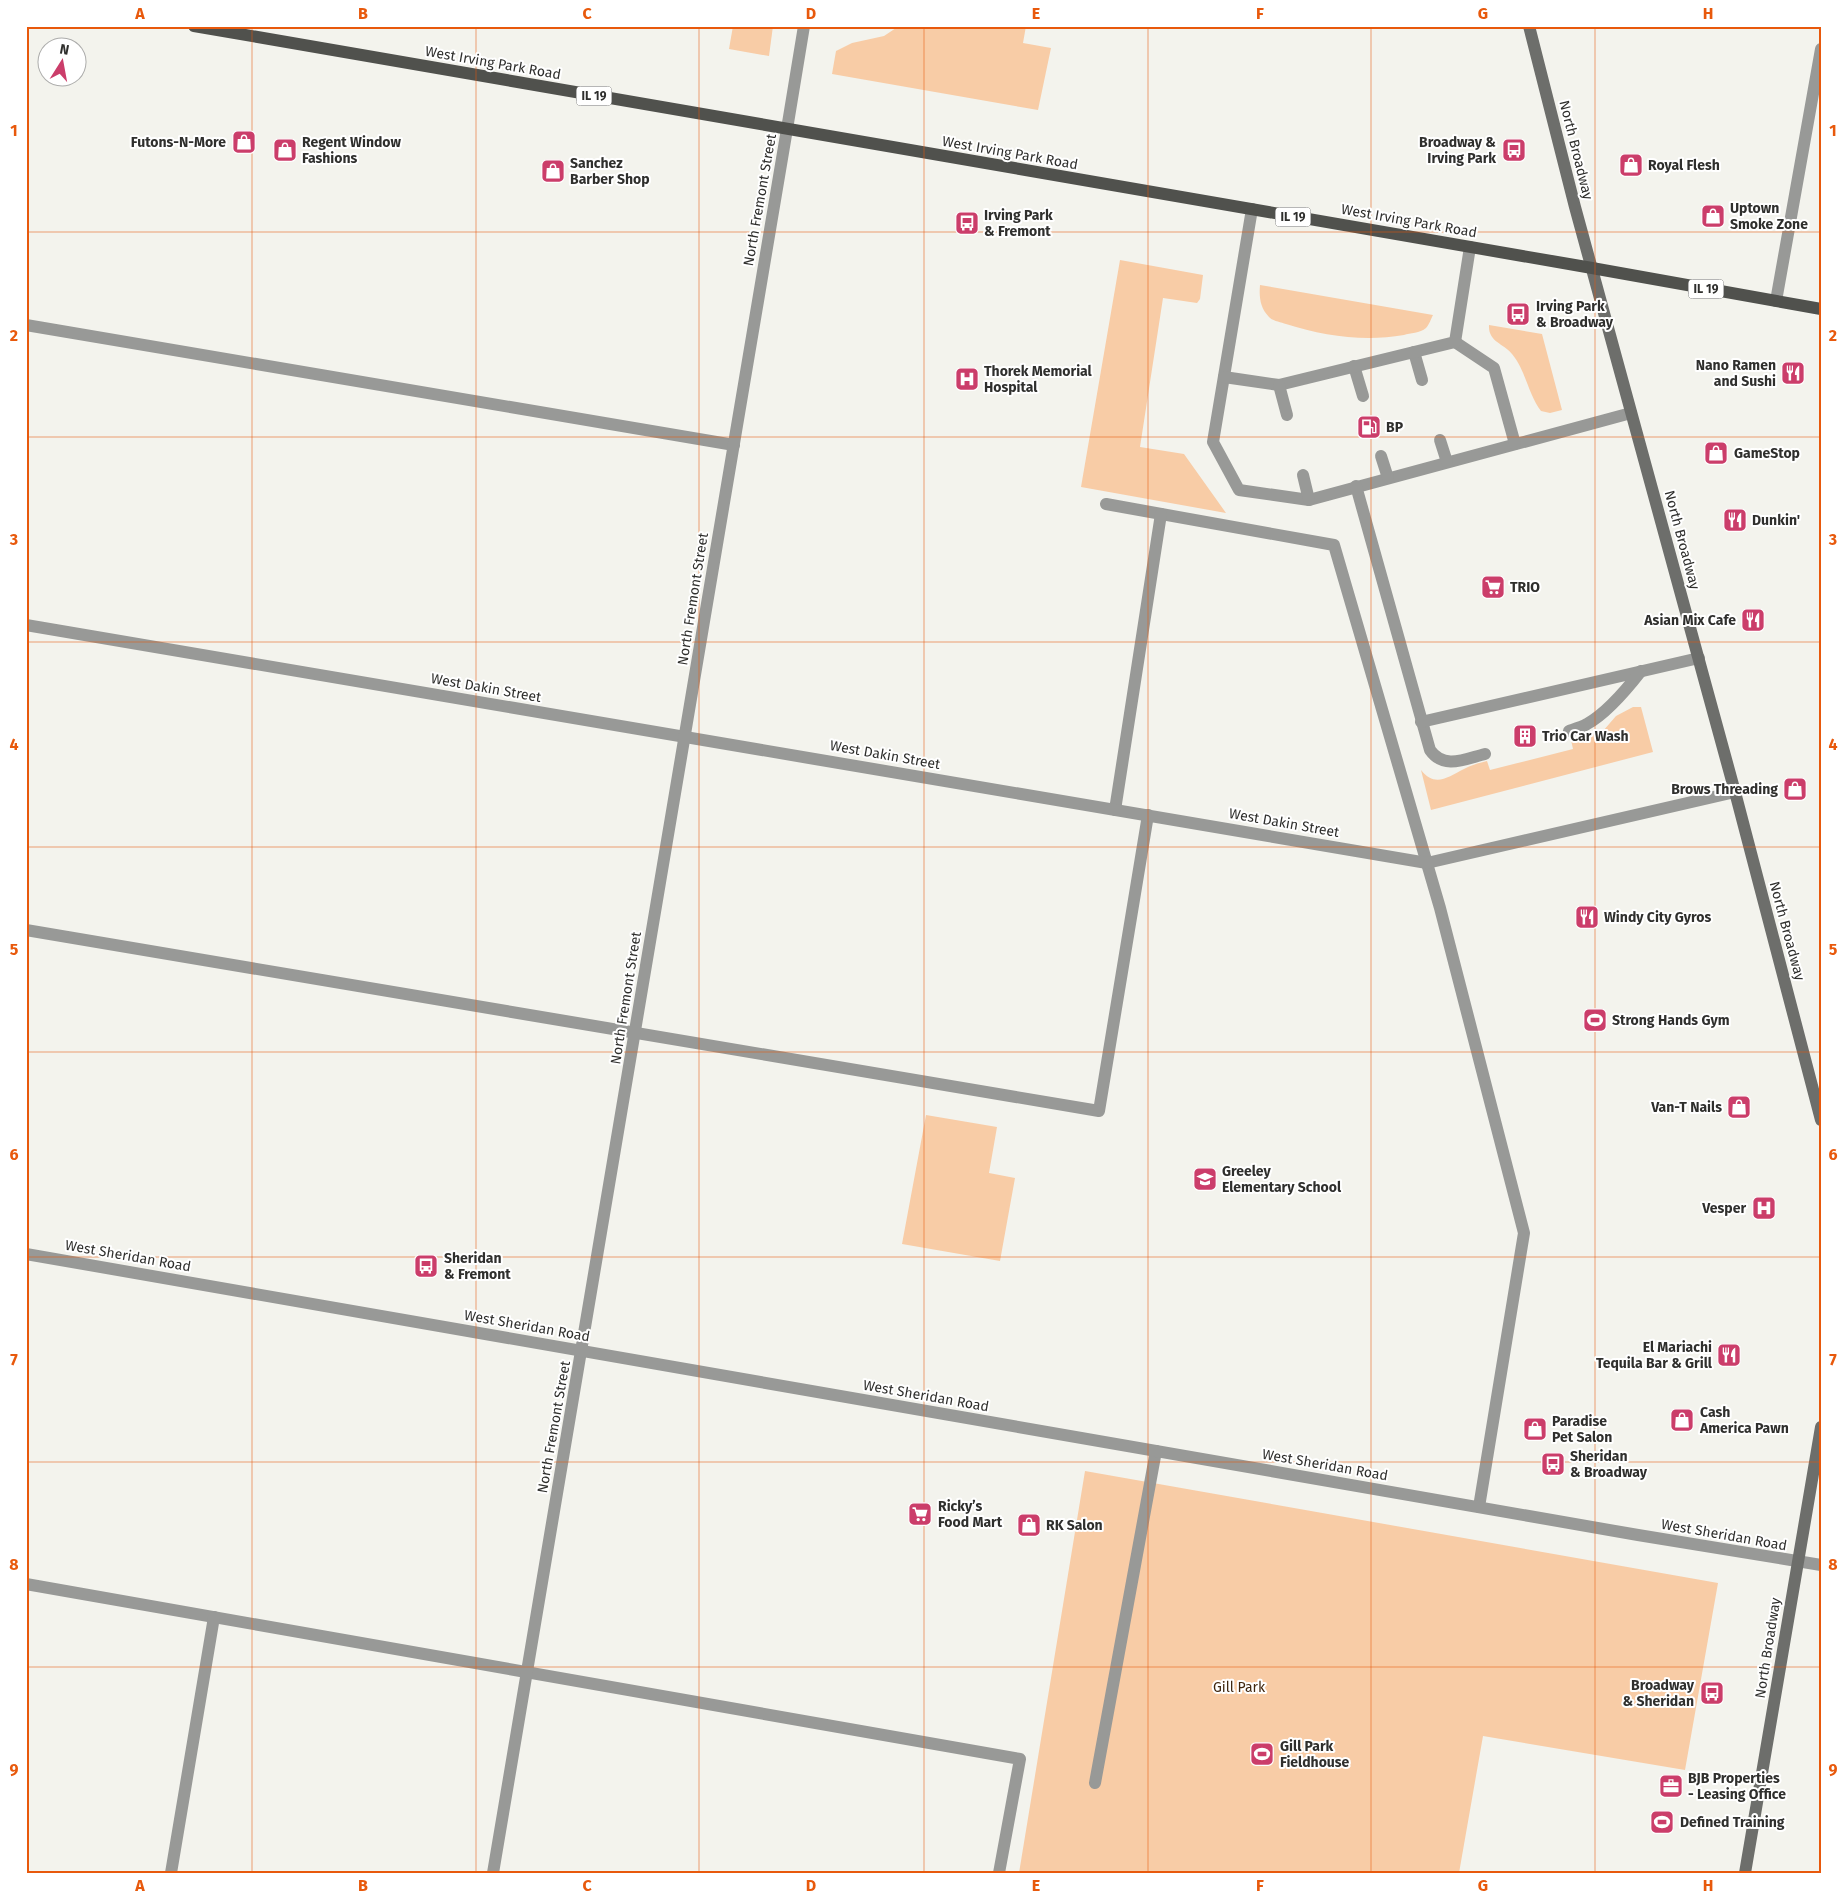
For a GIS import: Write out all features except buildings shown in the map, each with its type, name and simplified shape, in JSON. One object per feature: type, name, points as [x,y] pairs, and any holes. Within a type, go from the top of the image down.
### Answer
[{"type":"main road","name":"West Irving Park Road","points":[[194,26],[1821,309]]},
{"type":"main road","name":"North Broadway","points":[[1529,26],[1592,268],[1699,658],[1821,1120]]},
{"type":"main road","name":"North Broadway","points":[[1745,1873],[1821,1428]]},
{"type":"street","name":"North Fremont Street","points":[[493,1873],[804,26]]},
{"type":"street","points":[[1776,301],[1821,49]]},
{"type":"street","points":[[1252,210],[1213,442],[1239,490],[1309,500],[1631,413]]},
{"type":"street","points":[[1455,342],[1470,247]]},
{"type":"street","points":[[26,325],[734,445]]},
{"type":"street","points":[[1224,377],[1279,385],[1455,342],[1494,368],[1516,444]]},
{"type":"street","points":[[1414,352],[1422,380]]},
{"type":"street","points":[[1354,366],[1363,396]]},
{"type":"street","points":[[1279,385],[1287,415]]},
{"type":"street","points":[[1440,440],[1447,462]]},
{"type":"street","points":[[1381,456],[1388,478]]},
{"type":"street","points":[[1303,476],[1309,500]]},
{"type":"street","points":[[1356,486],[1430,750],[1436,759],[1447,762],[1461,761],[1485,754]]},
{"type":"street","points":[[1106,504],[1334,545],[1427,863],[1524,1233],[1479,1507]]},
{"type":"street","points":[[1115,810],[1161,514]]},
{"type":"street","name":"West Dakin Street","points":[[26,626],[1427,863],[1735,792]]},
{"type":"street","points":[[1422,722],[1699,658]]},
{"type":"street","points":[[1569,731],[1587,725],[1599,716],[1628,689],[1641,671]]},
{"type":"street","points":[[26,930],[1099,1111],[1148,815]]},
{"type":"street","name":"West Sheridan Road","points":[[26,1254],[1797,1563],[1821,1565]]},
{"type":"street","points":[[1095,1783],[1156,1451]]},
{"type":"street","points":[[26,1584],[1020,1759],[999,1873]]},
{"type":"street","points":[[171,1873],[214,1617]]},
{"type":"green space","points":[[733,26],[773,26],[769,56],[729,49]]},
{"type":"green space","points":[[899,26],[1026,26],[1023,43],[1051,48],[1038,110],[832,74],[836,51],[852,43],[884,36]]},
{"type":"green space","points":[[1120,260],[1203,275],[1200,299],[1197,303],[1163,298],[1140,447],[1184,454],[1226,513],[1081,487]]},
{"type":"green space","points":[[1260,285],[1433,315],[1424,330],[1404,335],[1359,338],[1329,335],[1271,318],[1266,314],[1262,306]]},
{"type":"green space","points":[[1489,325],[1542,334],[1562,410],[1550,413],[1541,411],[1517,361],[1508,350],[1493,339],[1489,331]]},
{"type":"green space","points":[[1633,707],[1641,707],[1653,752],[1431,810],[1421,770],[1431,779],[1437,780],[1469,766],[1487,761],[1490,770],[1573,749],[1571,740],[1603,731],[1616,716]]},
{"type":"green space","points":[[926,1115],[997,1127],[989,1173],[1015,1178],[1000,1261],[902,1244]]},
{"type":"green space","name":"Gill Park","points":[[1085,1471],[1718,1583],[1685,1770],[1483,1736],[1459,1873],[1019,1873]]},
{"type":"place","name":"Futons-N-More","points":[[244,142]]},
{"type":"place","name":"Regent Window Fashions","points":[[285,150]]},
{"type":"place","name":"Broadway & Irving Park","points":[[1514,150]]},
{"type":"place","name":"Royal Flesh","points":[[1631,165]]},
{"type":"place","name":"Sanchez Barber Shop","points":[[553,171]]},
{"type":"place","name":"Uptown Smoke Zone","points":[[1713,216]]},
{"type":"place","name":"Irving Park & Fremont","points":[[967,223]]},
{"type":"place","name":"Irving Park & Broadway","points":[[1518,314]]},
{"type":"place","name":"Nano Ramen and Sushi","points":[[1793,373]]},
{"type":"place","name":"Thorek Memorial Hospital","points":[[967,379]]},
{"type":"place","name":"BP","points":[[1369,427]]},
{"type":"place","name":"GameStop","points":[[1716,453]]},
{"type":"place","name":"Dunkin'","points":[[1735,520]]},
{"type":"place","name":"TRIO","points":[[1493,587]]},
{"type":"place","name":"Asian Mix Cafe","points":[[1753,620]]},
{"type":"place","name":"Trio Car Wash","points":[[1525,736]]},
{"type":"place","name":"Brows Threading","points":[[1795,789]]},
{"type":"place","name":"Windy City Gyros","points":[[1587,917]]},
{"type":"place","name":"Strong Hands Gym","points":[[1595,1020]]},
{"type":"place","name":"Van-T Nails","points":[[1739,1107]]},
{"type":"place","name":"Greeley Elementary School","points":[[1205,1179]]},
{"type":"place","name":"Vesper","points":[[1764,1208]]},
{"type":"place","name":"Sheridan & Fremont","points":[[426,1266]]},
{"type":"place","name":"El Mariachi Tequila Bar & Grill","points":[[1729,1355]]},
{"type":"place","name":"Cash America Pawn","points":[[1682,1420]]},
{"type":"place","name":"Paradise Pet Salon","points":[[1535,1429]]},
{"type":"place","name":"Sheridan & Broadway","points":[[1553,1464]]},
{"type":"place","name":"Ricky’s Food Mart","points":[[920,1514]]},
{"type":"place","name":"RK Salon","points":[[1029,1525]]},
{"type":"place","name":"Broadway & Sheridan","points":[[1712,1693]]},
{"type":"place","name":"Gill Park Fieldhouse","points":[[1262,1754]]},
{"type":"place","name":"BJB Properties - Leasing Office","points":[[1671,1786]]},
{"type":"place","name":"Defined Training","points":[[1662,1822]]}]
